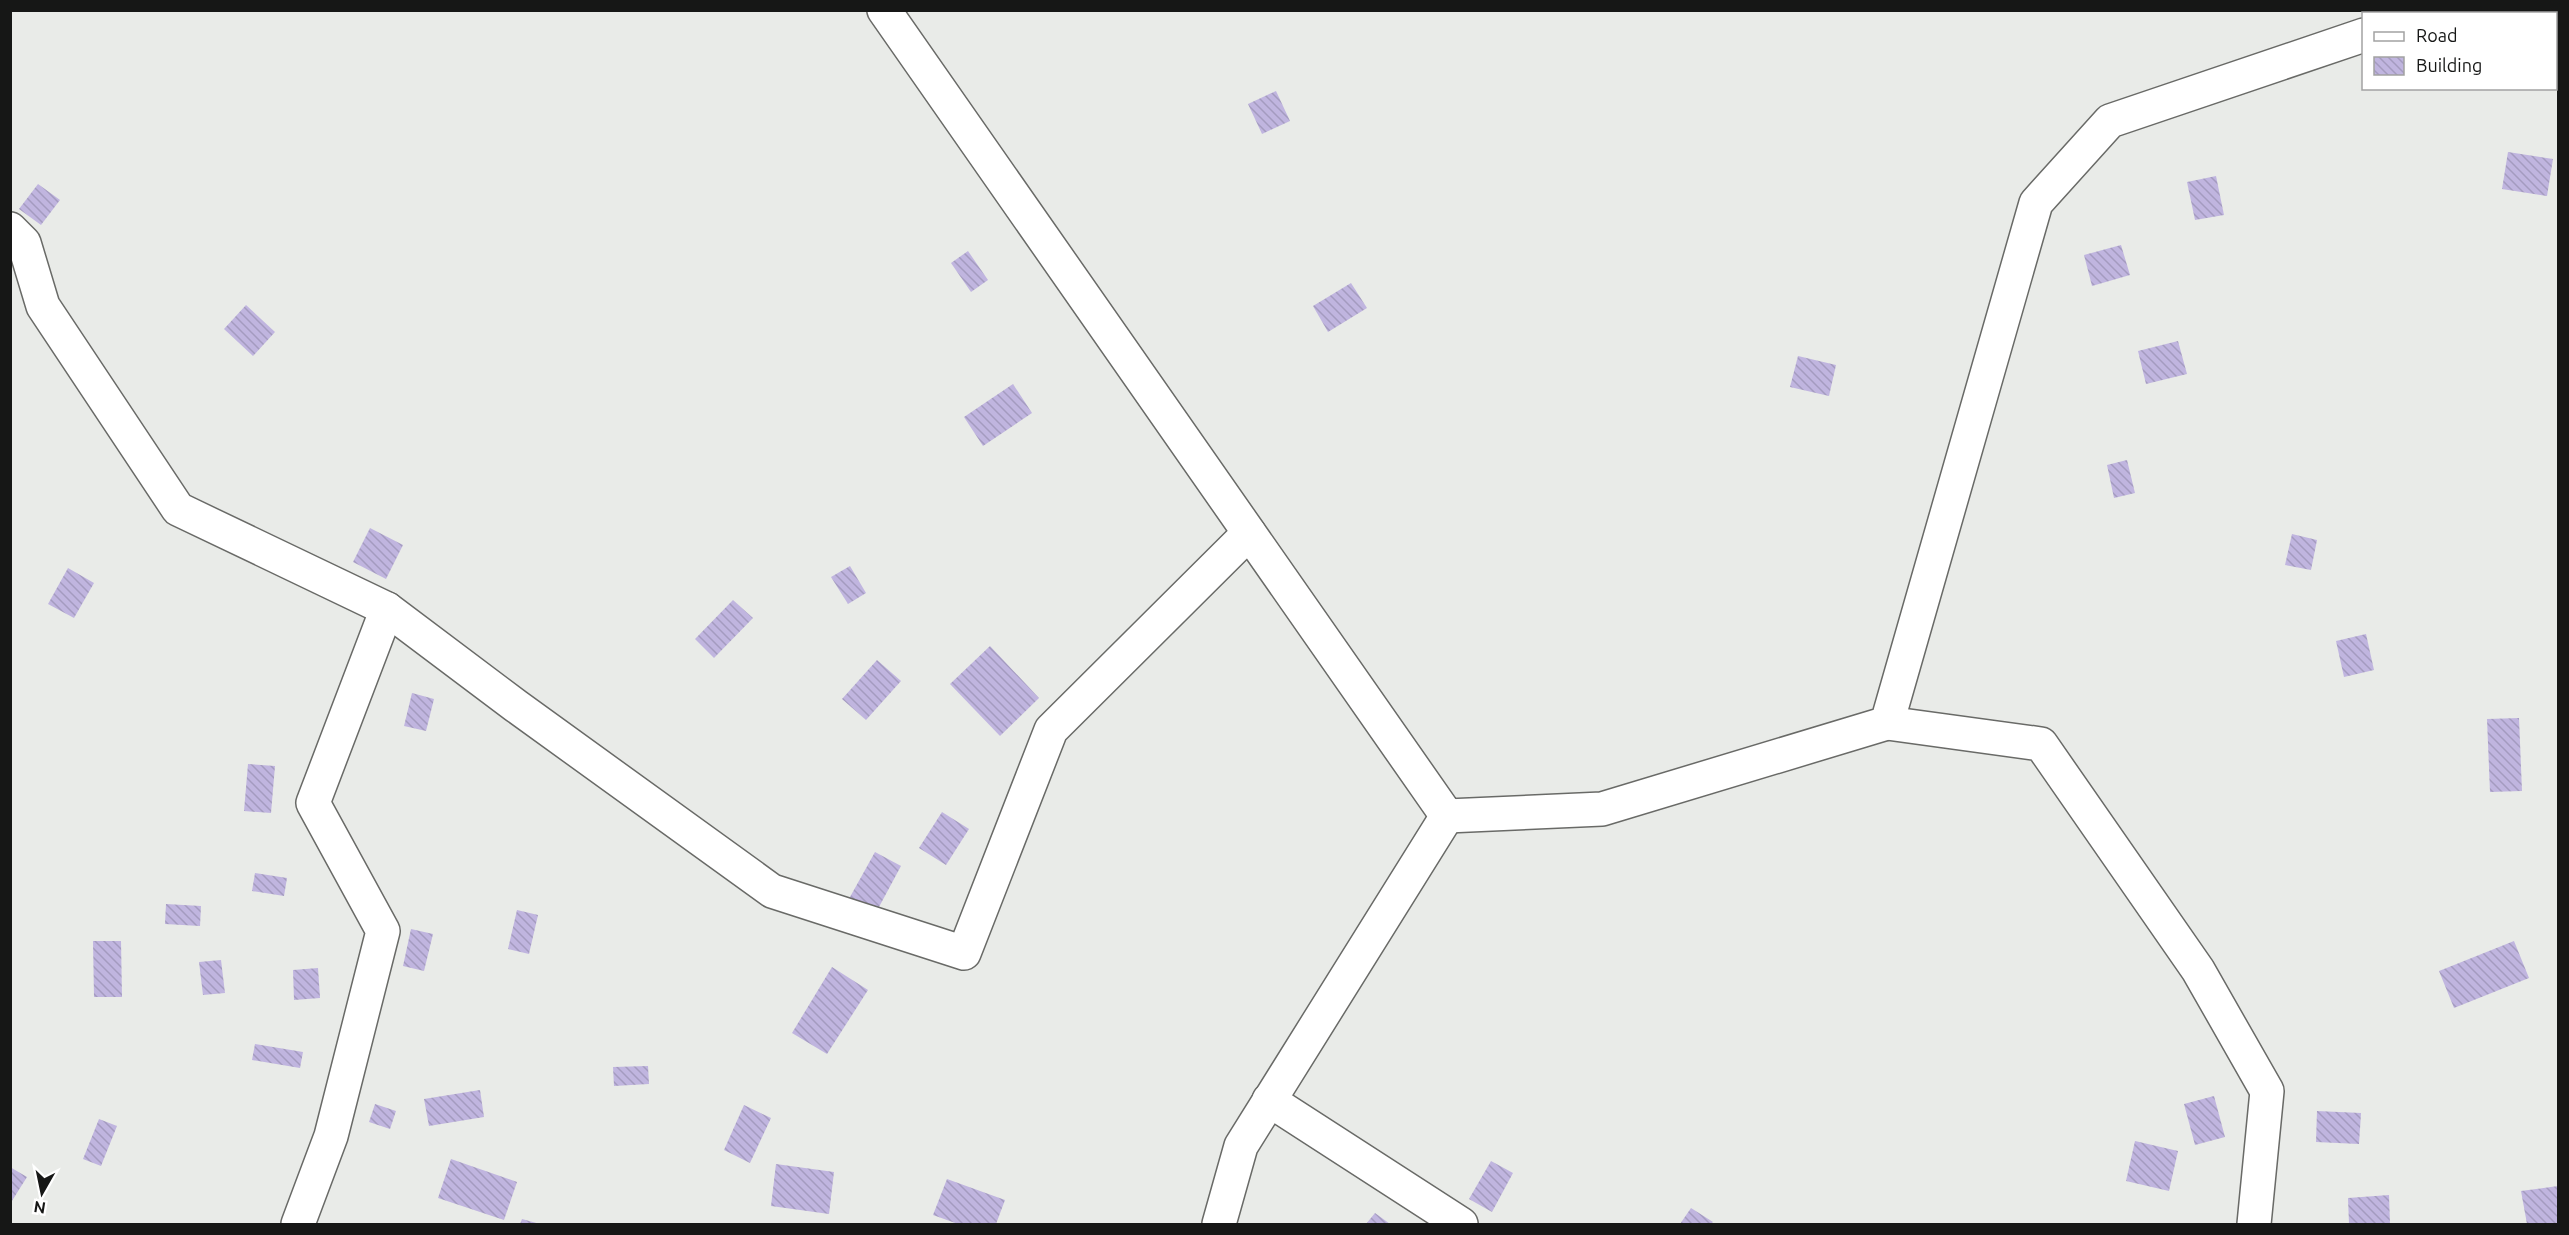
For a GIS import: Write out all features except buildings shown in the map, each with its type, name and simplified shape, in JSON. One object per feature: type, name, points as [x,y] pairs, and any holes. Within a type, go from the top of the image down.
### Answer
[{"type":"street","points":[[884,10],[1447,816]]},
{"type":"street","points":[[1887,723],[2036,203],[2110,121],[2362,36]]},
{"type":"street","points":[[10,229],[24,243],[43,306],[178,509],[387,609],[516,706],[772,891],[964,953],[1051,730],[1249,533]]},
{"type":"street","points":[[298,1224],[332,1136],[383,931],[313,803],[387,609]]},
{"type":"street","points":[[1447,816],[1602,809],[1887,723],[2041,744],[2198,970],[2267,1091],[2254,1224]]},
{"type":"street","points":[[1219,1224],[1241,1146],[1447,816]]},
{"type":"street","points":[[1269,1100],[1461,1224]]}]
